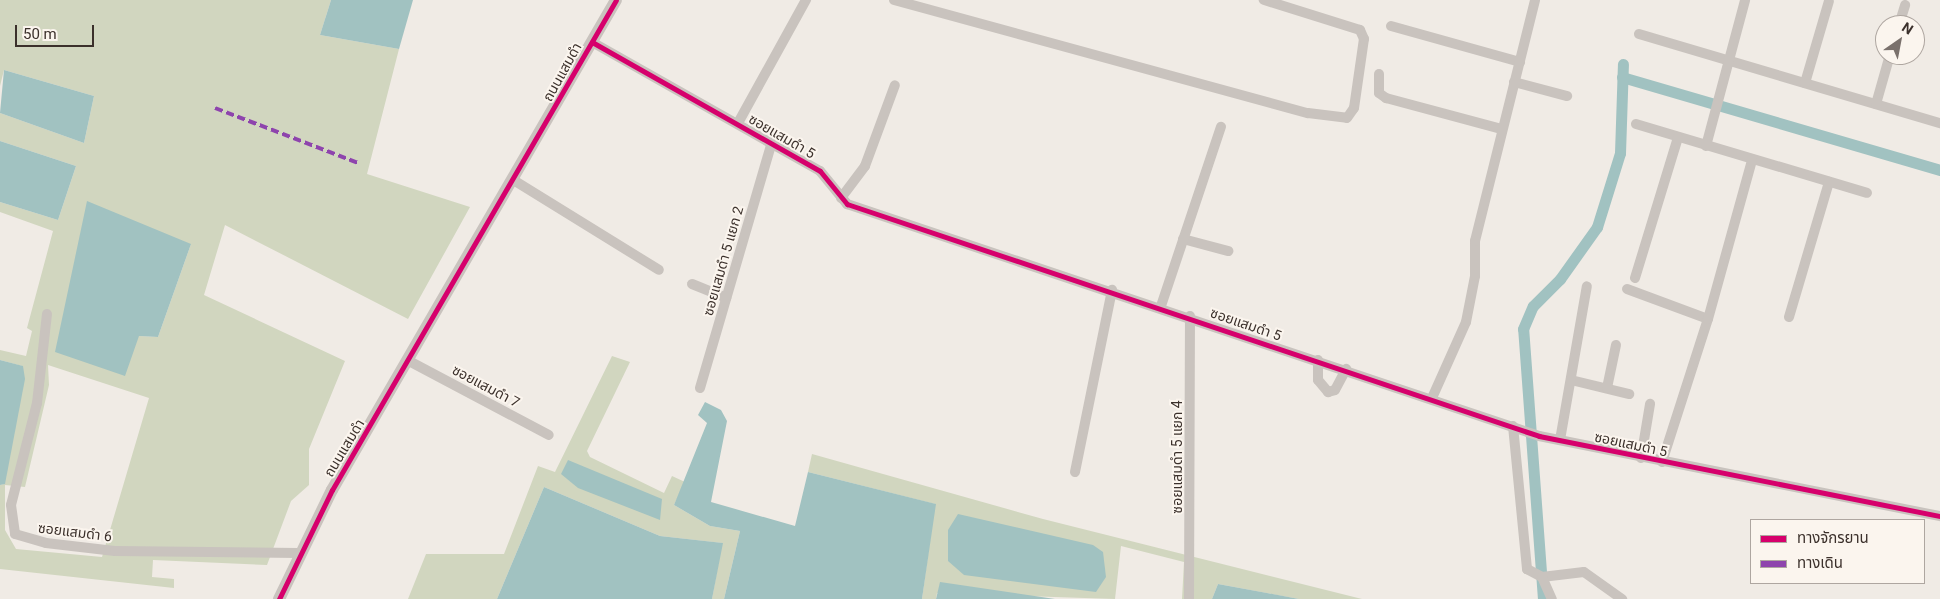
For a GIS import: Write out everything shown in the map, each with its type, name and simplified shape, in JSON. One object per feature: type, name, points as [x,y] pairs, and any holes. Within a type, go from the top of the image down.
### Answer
[{"type":"street","name":"ถนนแสมดำ","points":[[279,599],[298,553],[515,181],[616,0]]},
{"type":"street","points":[[738,123],[806,0]]},
{"type":"street","points":[[894,0],[1308,113],[1347,118],[1354,108],[1364,39],[1360,30],[1264,0]]},
{"type":"street","points":[[1432,398],[1466,322],[1475,276],[1475,241],[1535,0]]},
{"type":"street","points":[[1706,146],[1731,60],[1745,0]]},
{"type":"street","points":[[1805,83],[1829,1]]},
{"type":"street","points":[[1902,15],[1905,4]]},
{"type":"street","points":[[1391,26],[1520,62]]},
{"type":"street","points":[[1639,34],[1940,123]]},
{"type":"street","name":"ซอยแสมดำ 5","points":[[592,42],[636,71],[772,141],[820,171],[848,204],[1161,306],[1540,436],[1641,458],[1940,516]]},
{"type":"street","points":[[1876,104],[1887,65]]},
{"type":"street","points":[[1379,74],[1378,93],[1386,98],[1502,130]]},
{"type":"street","points":[[1514,82],[1567,96]]},
{"type":"street","points":[[841,198],[865,166],[895,85]]},
{"type":"street","points":[[1636,124],[1867,193]]},
{"type":"street","points":[[1161,306],[1221,126]]},
{"type":"street","points":[[1635,278],[1678,137]]},
{"type":"street","name":"ซอยแสมดำ 5 แยก 2","points":[[700,388],[772,141]]},
{"type":"street","points":[[1662,462],[1708,319],[1752,160]]},
{"type":"street","points":[[515,181],[659,270]]},
{"type":"street","points":[[1789,317],[1829,182]]},
{"type":"street","points":[[1183,239],[1228,251]]},
{"type":"street","points":[[692,284],[726,298]]},
{"type":"street","points":[[1560,440],[1587,286]]},
{"type":"street","points":[[1627,289],[1708,319]]},
{"type":"street","points":[[1075,472],[1112,290]]},
{"type":"street","name":"ซอยแสมดำ 6","points":[[47,314],[37,403],[11,505],[15,534],[46,543],[114,551],[298,553]]},
{"type":"street","name":"ซอยแสมดำ 5 แยก 4","points":[[1189,599],[1190,316]]},
{"type":"street","points":[[1606,388],[1616,345]]},
{"type":"street","points":[[1318,360],[1319,384],[1328,392],[1335,390],[1346,369]]},
{"type":"street","name":"ซอยแสมดำ 7","points":[[409,361],[550,435]]},
{"type":"street","points":[[1571,380],[1629,394]]},
{"type":"street","points":[[1641,458],[1650,404]]},
{"type":"street","points":[[1513,427],[1527,569],[1542,577],[1584,572],[1622,599]]},
{"type":"street","points":[[1542,577],[1552,599]]},
{"type":"green space","points":[[0,0],[331,0],[320,35],[399,49],[367,174],[470,207],[408,319],[225,225],[204,295],[345,361],[309,449],[309,485],[291,501],[267,565],[153,560],[152,577],[174,579],[174,588],[0,569],[0,485],[4,484],[22,366],[0,360],[0,350],[26,356],[32,331],[27,328],[53,231],[0,212],[0,202],[58,220],[76,166],[0,141],[0,113],[84,143],[94,96],[4,70],[0,86]],"holes":[[[191,244],[158,337],[139,336]],[[48,365],[149,398],[102,557],[16,549],[5,530],[5,485],[25,487],[49,385]]]},
{"type":"green space","points":[[612,356],[630,362],[587,451],[590,457],[664,493],[672,476],[685,482],[674,505],[710,526],[740,531],[724,599],[712,599],[722,543],[660,536],[544,487],[497,599],[408,599],[426,554],[504,554],[538,466],[555,472]]},
{"type":"green space","points":[[812,454],[1043,519],[1362,599],[1299,599],[1218,584],[1212,599],[1182,599],[1184,562],[1121,546],[1115,599],[937,593],[936,599],[922,599],[935,504],[808,472]]},
{"type":"water","points":[[331,0],[413,0],[399,49],[320,35]]},
{"type":"water","points":[[4,70],[94,96],[84,143],[0,113]]},
{"type":"water","points":[[0,141],[76,166],[58,220],[0,202]]},
{"type":"water","points":[[87,201],[191,244],[158,337],[139,336],[125,376],[55,352]]},
{"type":"water","points":[[0,360],[23,366],[25,379],[5,484],[0,485]]},
{"type":"water","points":[[705,402],[721,410],[727,421],[711,502],[795,526],[808,472],[936,504],[922,599],[724,599],[740,531],[710,526],[674,505],[707,423],[698,415]]},
{"type":"water","points":[[568,460],[662,499],[660,520],[578,488],[561,474]]},
{"type":"water","points":[[544,487],[660,536],[723,543],[712,599],[497,599]]},
{"type":"water","points":[[958,514],[1093,545],[1103,552],[1106,577],[1096,592],[964,575],[948,561],[948,530]]},
{"type":"water","points":[[940,582],[1055,599],[936,599]]},
{"type":"water","points":[[1218,584],[1267,593],[1299,599],[1212,599]]},
{"type":"waterway","points":[[1543,599],[1523,329],[1533,306],[1560,279],[1597,227],[1620,153],[1623,64]]},
{"type":"waterway","points":[[1622,77],[1940,170]]},
{"type":"marked path","points":[[215,108],[358,163]]},
{"type":"cycle path","points":[[279,599],[332,490],[616,0]]},
{"type":"cycle path","points":[[592,42],[820,171],[847,204],[1539,436],[1940,516]]}]
